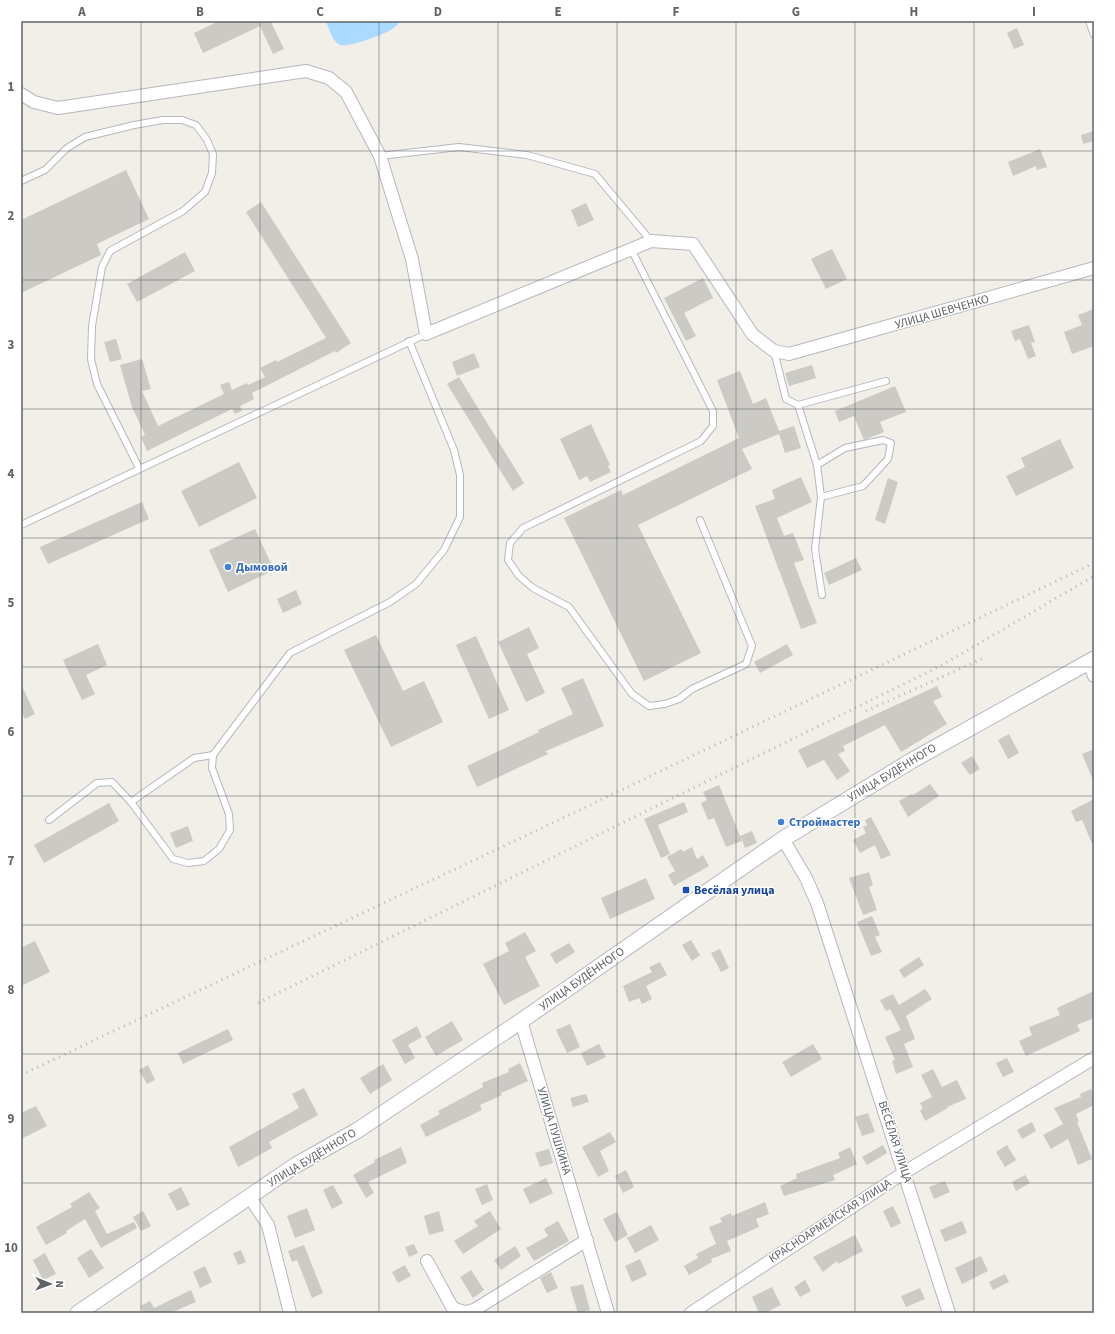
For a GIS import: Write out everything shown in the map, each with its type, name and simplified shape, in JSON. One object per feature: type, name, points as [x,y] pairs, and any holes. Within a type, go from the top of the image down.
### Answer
[{"type":"street","points":[[21,94],[34,102],[58,108],[306,71],[329,78],[346,92],[380,156],[412,259],[426,334],[651,242],[693,244],[753,334],[774,351]]},
{"type":"street","name":"УЛИЦА ШЕВЧЕНКО","points":[[774,351],[789,354],[1094,268]]},
{"type":"street","points":[[1092,660],[1094,676]]},
{"type":"street","name":"УЛИЦА БУДЁННОГО","points":[[78,1313],[296,1165],[358,1130],[521,1021],[783,839],[911,761],[1092,660]]},
{"type":"street","name":"ВЕСЁЛАЯ УЛИЦА","points":[[783,839],[806,878],[817,903],[905,1172],[949,1313]]},
{"type":"street","name":"УЛИЦА ПУШКИНА","points":[[521,1021],[608,1313]]},
{"type":"street","name":"КРАСНОАРМЕЙСКАЯ УЛИЦА","points":[[691,1313],[905,1172],[1094,1058]]},
{"type":"street","points":[[249,1196],[268,1225],[290,1313]]},
{"type":"street","points":[[427,1261],[452,1307],[458,1311],[466,1313],[474,1310],[586,1240]]},
{"type":"lane","points":[[1089,21],[1094,35]]},
{"type":"lane","points":[[21,181],[45,170],[66,148],[85,137],[134,125],[163,120],[182,120],[196,125],[207,140],[213,154],[212,173],[205,192],[183,211],[110,251],[102,267],[92,326],[91,358],[97,384],[139,468]]},
{"type":"lane","points":[[380,156],[459,147],[527,155],[595,174],[651,242]]},
{"type":"lane","points":[[631,249],[713,411],[713,426],[701,441],[523,528],[510,543],[508,560],[519,576],[533,588],[570,607],[632,694],[649,706],[665,704],[679,699],[692,689],[746,664],[752,646],[700,520]]},
{"type":"lane","points":[[21,524],[426,334]]},
{"type":"lane","points":[[49,820],[97,783],[112,782],[131,802],[173,859],[188,863],[204,861],[219,849],[230,830],[229,814],[212,768],[213,754],[290,653],[390,602],[416,584],[444,550],[460,517],[460,475],[454,450],[409,341]]},
{"type":"lane","points":[[774,351],[786,399],[798,406],[817,465],[821,497],[815,549],[822,595]]},
{"type":"lane","points":[[798,406],[886,381]]},
{"type":"lane","points":[[817,465],[844,448],[883,440],[891,443],[888,459],[863,486],[821,497]]},
{"type":"lane","points":[[131,802],[194,758],[213,754]]},
{"type":"water","points":[[326,21],[399,21],[398,24],[392,29],[378,36],[360,42],[340,45],[335,41]]},
{"type":"building","points":[[219,21],[273,21],[271,22],[284,49],[273,54],[260,26],[203,53],[194,33]]},
{"type":"building","points":[[1017,28],[1024,45],[1014,49],[1007,33]]},
{"type":"building","points":[[1094,131],[1094,141],[1083,144],[1081,135]]},
{"type":"building","points":[[1040,149],[1047,167],[1037,170],[1036,166],[1013,176],[1008,162]]},
{"type":"building","points":[[126,170],[149,219],[97,244],[101,255],[21,293],[21,220]]},
{"type":"building","points":[[261,202],[351,343],[336,353],[335,351],[252,393],[254,399],[240,406],[242,411],[235,414],[232,409],[147,451],[141,437],[145,435],[132,407],[120,365],[142,359],[151,389],[142,391],[158,426],[224,394],[220,385],[229,382],[232,390],[247,383],[248,385],[265,377],[260,368],[276,360],[277,362],[326,338],[246,212]]},
{"type":"building","points":[[586,203],[594,220],[578,227],[571,210]]},
{"type":"building","points":[[832,249],[847,279],[826,289],[811,259]]},
{"type":"building","points":[[185,252],[195,271],[137,302],[127,284]]},
{"type":"building","points":[[703,278],[713,298],[684,313],[696,336],[686,341],[664,298]]},
{"type":"building","points":[[1094,309],[1094,346],[1072,354],[1064,332],[1082,325],[1078,315]]},
{"type":"building","points":[[1029,325],[1035,342],[1031,343],[1036,356],[1028,359],[1020,339],[1015,341],[1011,331]]},
{"type":"building","points":[[116,339],[122,359],[110,362],[104,342]]},
{"type":"building","points":[[474,353],[480,367],[457,376],[452,362]]},
{"type":"building","points":[[812,365],[816,378],[789,386],[785,373]]},
{"type":"building","points":[[740,371],[753,404],[766,398],[779,431],[794,426],[801,448],[785,453],[779,434],[742,449],[752,469],[638,525],[701,653],[644,681],[564,518],[621,490],[623,495],[739,438],[717,380]]},
{"type":"building","points":[[459,377],[524,483],[513,491],[447,384]]},
{"type":"building","points":[[895,386],[906,412],[880,422],[884,432],[864,440],[854,416],[839,422],[835,411]]},
{"type":"building","points":[[591,424],[610,465],[608,466],[611,472],[590,482],[587,476],[579,480],[560,439]]},
{"type":"building","points":[[1060,439],[1074,468],[1016,496],[1006,476],[1025,467],[1021,458]]},
{"type":"building","points":[[239,462],[257,498],[199,527],[181,491]]},
{"type":"building","points":[[801,477],[812,502],[777,518],[784,536],[793,533],[804,560],[794,563],[817,623],[801,629],[755,506],[775,499],[772,490]]},
{"type":"building","points":[[888,478],[898,482],[885,524],[875,520]]},
{"type":"building","points":[[142,502],[149,519],[48,564],[40,547]]},
{"type":"building","points":[[255,529],[274,570],[228,592],[209,550]]},
{"type":"building","points":[[856,558],[862,570],[829,585],[824,573]]},
{"type":"building","points":[[296,590],[302,604],[283,613],[277,599]]},
{"type":"building","points":[[529,627],[539,648],[527,654],[545,693],[526,702],[498,642]]},
{"type":"building","points":[[376,635],[403,691],[424,681],[443,722],[391,747],[344,650]]},
{"type":"building","points":[[476,636],[509,710],[489,719],[456,645]]},
{"type":"building","points":[[98,644],[107,665],[86,675],[95,694],[82,700],[63,660]]},
{"type":"building","points":[[787,644],[793,655],[760,673],[754,662]]},
{"type":"building","points":[[583,678],[604,726],[546,751],[548,754],[477,787],[467,766],[573,714],[561,688]]},
{"type":"building","points":[[21,684],[35,714],[25,719],[21,710]]},
{"type":"building","points":[[937,686],[942,697],[933,701],[947,724],[901,752],[885,725],[843,746],[845,751],[838,754],[850,771],[837,780],[824,760],[807,768],[798,750]]},
{"type":"building","points":[[1009,734],[1019,753],[1008,759],[998,740]]},
{"type":"building","points":[[1094,749],[1094,782],[1082,754]]},
{"type":"building","points":[[972,756],[980,769],[970,775],[961,763]]},
{"type":"building","points":[[930,784],[939,796],[908,817],[899,801],[912,794],[913,795]]},
{"type":"building","points":[[719,785],[740,836],[752,831],[757,843],[745,848],[741,837],[742,841],[726,847],[714,818],[708,820],[701,803],[707,800],[703,792]]},
{"type":"building","points":[[1094,799],[1094,848],[1082,820],[1076,822],[1071,811]]},
{"type":"building","points":[[684,802],[688,812],[658,825],[670,854],[661,858],[644,819]]},
{"type":"building","points":[[109,803],[119,821],[44,863],[34,845]]},
{"type":"building","points":[[871,817],[891,855],[881,859],[875,845],[860,853],[853,840],[866,833],[863,827],[867,825],[865,820]]},
{"type":"building","points":[[188,826],[193,841],[176,848],[170,833]]},
{"type":"building","points":[[692,847],[697,859],[703,855],[709,866],[674,886],[668,875],[675,871],[667,857],[681,849],[683,852]]},
{"type":"building","points":[[869,872],[873,885],[869,887],[877,910],[863,915],[849,878]]},
{"type":"building","points":[[646,878],[655,899],[610,919],[601,898]]},
{"type":"building","points":[[872,916],[880,935],[875,937],[882,952],[871,956],[857,922]]},
{"type":"building","points":[[525,932],[536,951],[525,957],[540,986],[504,1005],[483,964],[509,951],[505,943]]},
{"type":"building","points":[[691,940],[700,955],[692,961],[682,945]]},
{"type":"building","points":[[35,941],[50,972],[21,986],[21,948]]},
{"type":"building","points":[[569,943],[575,952],[556,964],[550,954]]},
{"type":"building","points":[[720,949],[729,968],[721,972],[711,953]]},
{"type":"building","points":[[919,957],[924,965],[904,978],[899,970]]},
{"type":"building","points":[[660,962],[667,975],[646,986],[652,999],[642,1004],[639,998],[629,1002],[623,986],[652,972],[649,967]]},
{"type":"building","points":[[925,989],[932,999],[906,1016],[915,1039],[904,1044],[913,1067],[896,1074],[892,1061],[895,1060],[885,1037],[901,1030],[890,1009],[886,1011],[880,1000],[893,994],[899,1005]]},
{"type":"building","points":[[1094,991],[1094,1018],[1077,1025],[1080,1031],[1026,1056],[1019,1041],[1032,1035],[1029,1027],[1060,1015],[1057,1008]]},
{"type":"building","points":[[452,1021],[463,1040],[436,1056],[425,1037]]},
{"type":"building","points":[[570,1024],[580,1047],[567,1053],[556,1030]]},
{"type":"building","points":[[417,1026],[422,1037],[408,1045],[415,1058],[405,1064],[392,1040]]},
{"type":"building","points":[[228,1029],[233,1040],[183,1064],[178,1053]]},
{"type":"building","points":[[599,1044],[606,1057],[587,1066],[581,1053]]},
{"type":"building","points":[[813,1044],[822,1059],[791,1077],[782,1062]]},
{"type":"building","points":[[1007,1058],[1014,1072],[1003,1077],[996,1063]]},
{"type":"building","points":[[520,1063],[528,1081],[501,1093],[502,1095],[480,1105],[482,1110],[426,1137],[420,1125],[440,1114],[438,1111],[483,1087],[482,1083],[509,1072],[508,1069]]},
{"type":"building","points":[[383,1064],[392,1080],[370,1094],[360,1078]]},
{"type":"building","points":[[148,1065],[155,1080],[147,1084],[139,1070]]},
{"type":"building","points":[[933,1069],[942,1087],[957,1080],[966,1099],[947,1107],[948,1108],[925,1121],[920,1110],[923,1109],[920,1103],[932,1097],[921,1075]]},
{"type":"building","points":[[304,1088],[318,1115],[269,1142],[272,1148],[238,1167],[229,1147],[299,1108],[292,1094]]},
{"type":"building","points":[[1091,1089],[1094,1096],[1094,1105],[1076,1114],[1079,1122],[1077,1122],[1092,1159],[1078,1165],[1068,1139],[1051,1149],[1043,1135],[1063,1124],[1054,1108],[1081,1097],[1080,1094]]},
{"type":"building","points":[[586,1094],[589,1102],[573,1107],[570,1098]]},
{"type":"building","points":[[36,1106],[47,1126],[21,1139],[21,1113]]},
{"type":"building","points":[[868,1113],[875,1132],[862,1136],[855,1117]]},
{"type":"building","points":[[1032,1122],[1036,1131],[1022,1139],[1017,1130]]},
{"type":"building","points":[[610,1132],[616,1142],[600,1151],[609,1171],[598,1177],[582,1147]]},
{"type":"building","points":[[883,1145],[887,1153],[867,1165],[862,1157]]},
{"type":"building","points":[[1007,1145],[1016,1160],[1005,1167],[996,1152]]},
{"type":"building","points":[[401,1147],[407,1163],[368,1182],[374,1193],[366,1198],[353,1175],[375,1162],[374,1160]]},
{"type":"building","points":[[850,1147],[857,1164],[833,1175],[835,1180],[784,1196],[780,1186],[797,1178],[796,1174],[840,1158],[838,1153]]},
{"type":"building","points":[[549,1149],[553,1163],[540,1167],[535,1153]]},
{"type":"building","points":[[626,1170],[634,1187],[623,1193],[615,1176]]},
{"type":"building","points":[[1025,1175],[1030,1183],[1016,1191],[1012,1182]]},
{"type":"building","points":[[546,1178],[553,1193],[530,1204],[523,1189]]},
{"type":"building","points":[[945,1181],[950,1192],[934,1199],[929,1187]]},
{"type":"building","points":[[487,1184],[493,1200],[482,1205],[475,1189]]},
{"type":"building","points":[[333,1185],[343,1203],[332,1209],[323,1190]]},
{"type":"building","points":[[181,1187],[190,1205],[177,1211],[168,1194]]},
{"type":"building","points":[[89,1192],[100,1208],[95,1211],[107,1234],[134,1222],[137,1228],[101,1248],[85,1219],[66,1231],[67,1233],[46,1245],[36,1227],[72,1207],[70,1204]]},
{"type":"building","points":[[765,1202],[769,1214],[756,1219],[759,1227],[727,1241],[731,1251],[711,1259],[712,1262],[689,1275],[684,1266],[698,1258],[696,1254],[716,1244],[709,1227],[722,1222],[720,1218],[731,1213],[732,1216]]},
{"type":"building","points":[[893,1206],[901,1223],[891,1228],[883,1211]]},
{"type":"building","points":[[307,1208],[315,1230],[295,1238],[287,1216]]},
{"type":"building","points":[[143,1211],[151,1226],[141,1231],[133,1217]]},
{"type":"building","points":[[439,1211],[444,1231],[429,1235],[424,1216]]},
{"type":"building","points":[[490,1211],[501,1229],[463,1254],[454,1241],[478,1226],[474,1221]]},
{"type":"building","points":[[617,1212],[628,1235],[615,1242],[603,1219]]},
{"type":"building","points":[[558,1221],[569,1241],[534,1261],[526,1248],[548,1236],[544,1229]]},
{"type":"building","points":[[962,1221],[967,1233],[945,1242],[940,1230]]},
{"type":"building","points":[[651,1225],[659,1240],[635,1253],[627,1238]]},
{"type":"building","points":[[855,1235],[863,1251],[838,1264],[837,1261],[823,1272],[813,1257]]},
{"type":"building","points":[[414,1244],[418,1253],[409,1257],[405,1247]]},
{"type":"building","points":[[304,1245],[323,1293],[312,1298],[297,1260],[292,1262],[288,1251]]},
{"type":"building","points":[[515,1246],[521,1256],[501,1270],[494,1260]]},
{"type":"building","points":[[91,1249],[104,1268],[89,1278],[77,1258]]},
{"type":"building","points":[[241,1250],[246,1262],[238,1265],[233,1253]]},
{"type":"building","points":[[45,1253],[56,1274],[43,1280],[33,1260]]},
{"type":"building","points":[[981,1256],[988,1271],[962,1284],[955,1268]]},
{"type":"building","points":[[640,1259],[647,1275],[632,1282],[625,1266]]},
{"type":"building","points":[[405,1265],[411,1276],[398,1283],[392,1272]]},
{"type":"building","points":[[205,1266],[212,1282],[200,1288],[193,1272]]},
{"type":"building","points":[[471,1270],[484,1290],[473,1298],[460,1277]]},
{"type":"building","points":[[551,1272],[558,1288],[547,1293],[540,1278]]},
{"type":"building","points":[[1005,1274],[1009,1282],[993,1290],[989,1282]]},
{"type":"building","points":[[805,1280],[811,1291],[800,1297],[794,1287]]},
{"type":"building","points":[[583,1284],[590,1310],[578,1313],[570,1287]]},
{"type":"building","points":[[772,1287],[781,1305],[765,1313],[759,1313],[752,1297]]},
{"type":"building","points":[[920,1288],[925,1299],[906,1307],[901,1296]]},
{"type":"building","points":[[191,1290],[196,1302],[170,1313],[144,1313],[140,1306],[150,1301],[154,1308]]},
{"type":"railway","points":[[21,1075],[565,817],[1094,563]]},
{"type":"railway","points":[[258,1003],[944,664],[1094,576]]},
{"type":"railway","points":[[866,711],[984,658]]},
{"type":"place","name":"Дымовой","points":[[228,567]]},
{"type":"place","name":"Строймастер","points":[[781,822]]},
{"type":"place","name":"Весёлая улица","points":[[686,890]]}]
